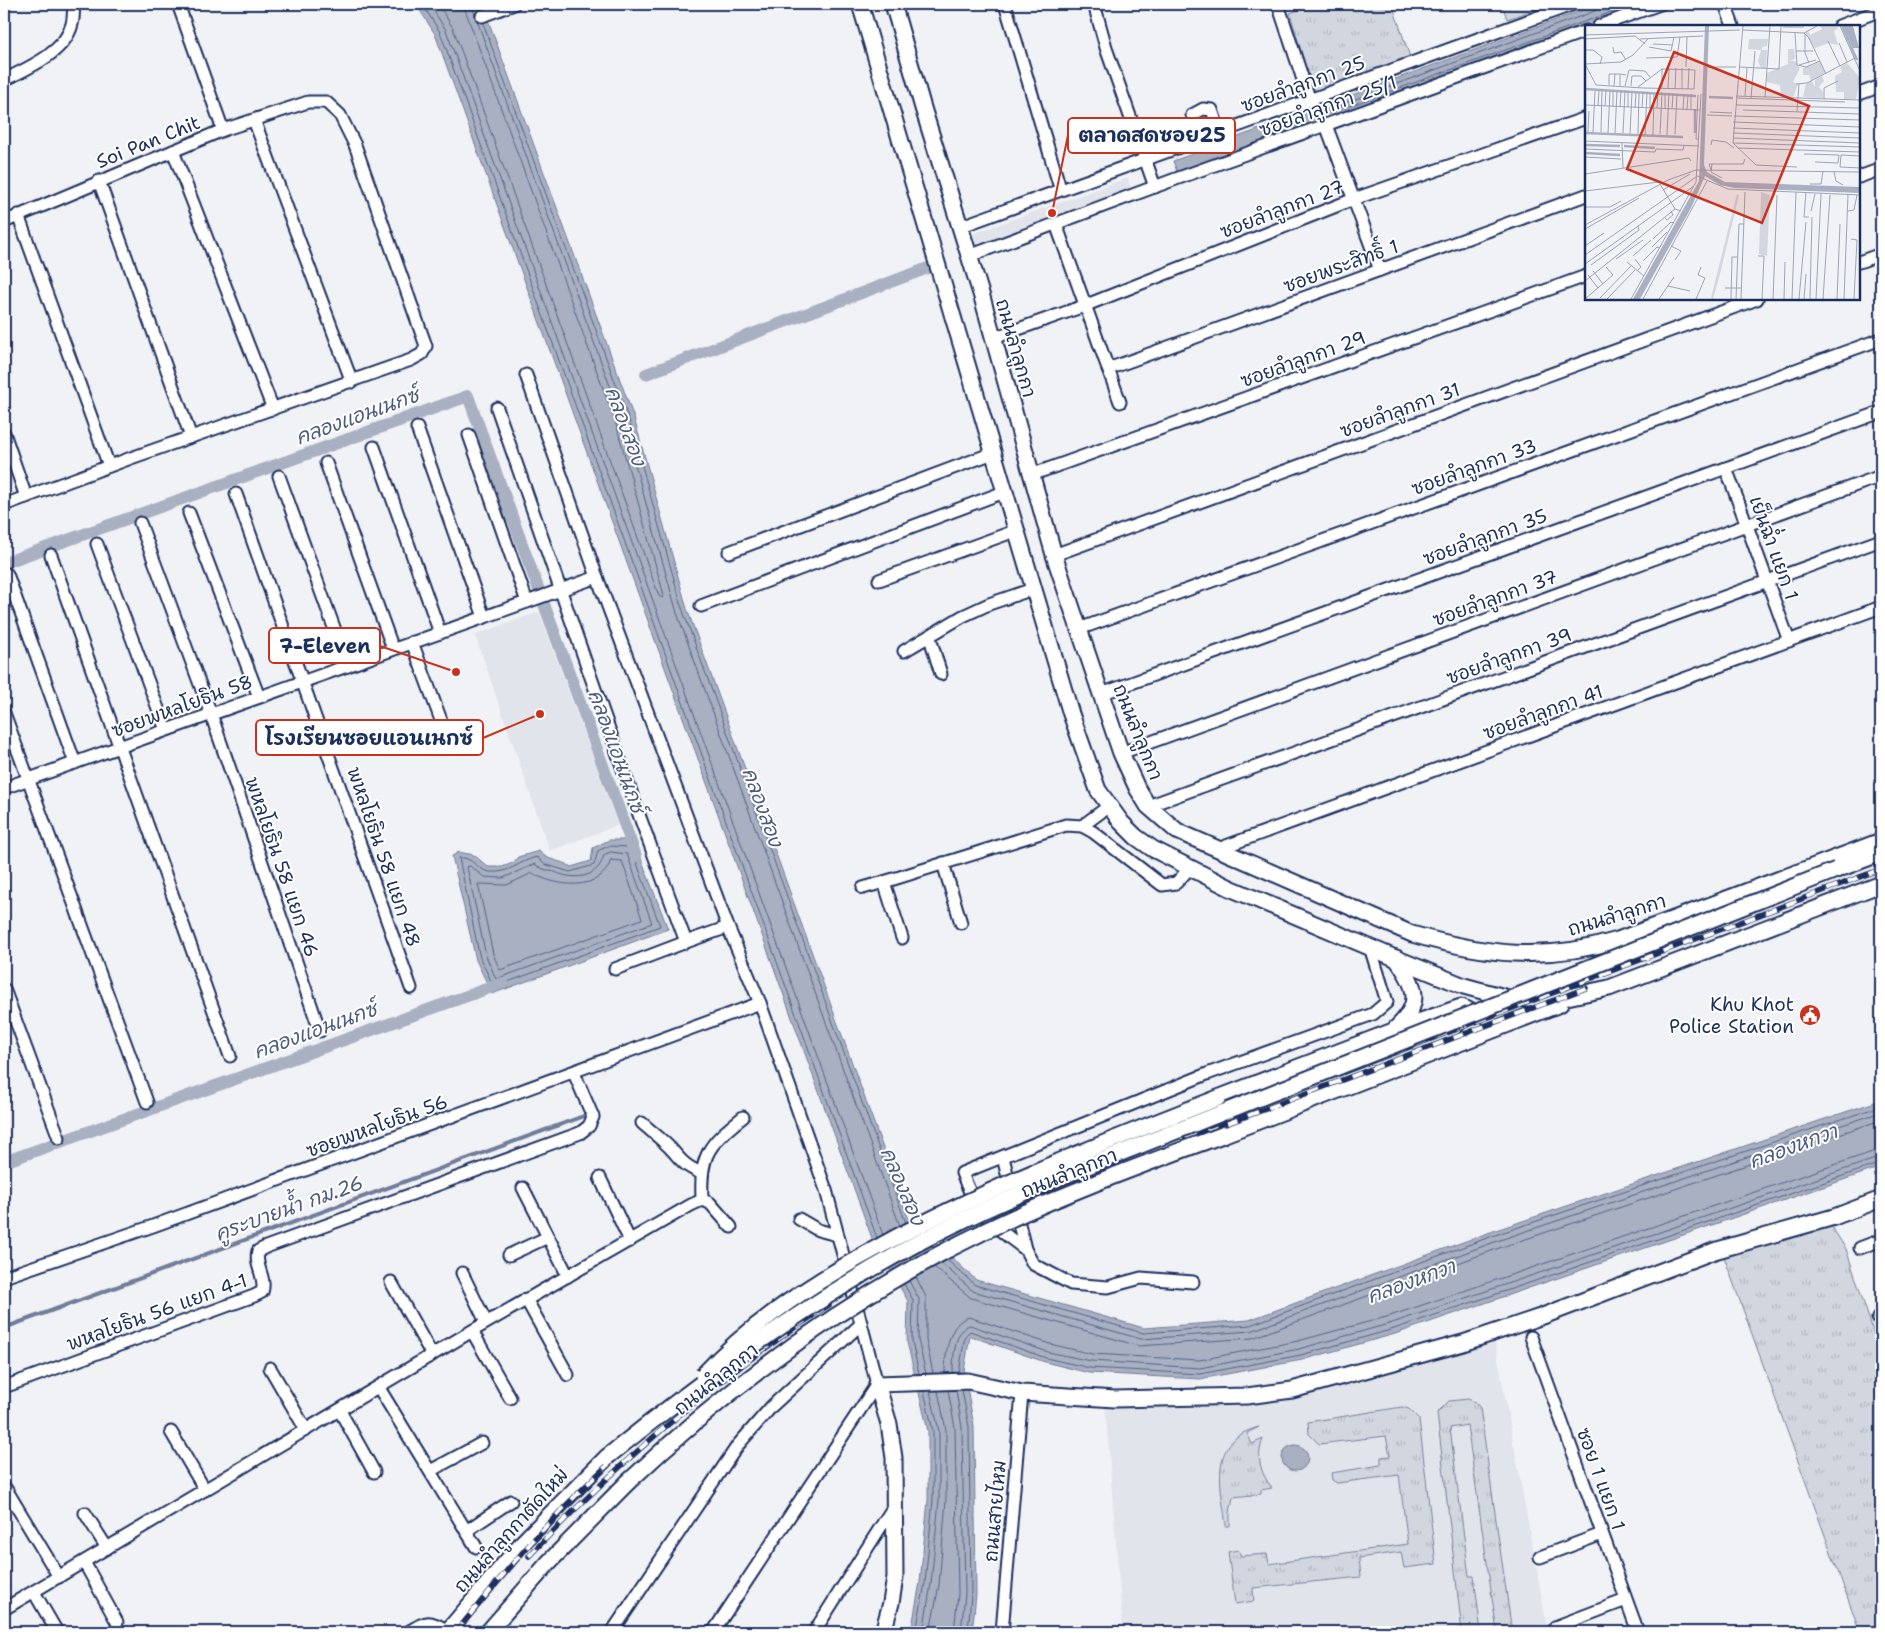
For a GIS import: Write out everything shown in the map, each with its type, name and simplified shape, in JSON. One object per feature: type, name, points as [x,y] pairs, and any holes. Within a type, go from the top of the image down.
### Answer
[{"type":"main road","name":"ถนนลำลูกกา","points":[[860,4],[1033,589],[1087,761],[1098,790],[1109,806],[1136,837],[1189,869],[1464,986],[1508,998],[1553,1000],[1580,996]]},
{"type":"main road","name":"ถนนลำลูกกา","points":[[893,4],[993,338],[1054,555],[1121,753],[1137,788],[1148,806],[1177,831],[1412,934],[1448,945],[1484,951],[1537,955],[1589,949],[1618,940],[1881,840]]},
{"type":"main road","name":"ถนนลำลูกกา","points":[[607,1457],[681,1398],[784,1325],[865,1273],[928,1238],[1026,1191],[1881,853]]},
{"type":"main road","name":"ถนนลำลูกกา","points":[[488,1632],[549,1562],[627,1483],[701,1415],[772,1359],[840,1313],[905,1273],[963,1242],[1037,1207],[1580,996],[1609,988],[1881,884]]},
{"type":"main road","points":[[1393,1031],[1410,1015],[1414,994],[1406,973],[1395,958]]},
{"type":"main road","points":[[681,1398],[735,1342],[826,1276],[958,1204],[998,1186],[1218,1098],[1461,1007],[1468,1010],[1474,1022],[1474,1031],[1464,1041]]},
{"type":"main road","points":[[883,1632],[892,1603],[895,1577],[894,1458],[889,1424],[877,1384],[968,1381],[1022,1393],[1129,1399],[1247,1396],[1292,1390],[1462,1343],[1543,1316],[1714,1251],[1834,1217],[1881,1199]]},
{"type":"main road","name":"ถนนลำลูกกาตัดใหม่","points":[[448,1631],[516,1550],[607,1457]]},
{"type":"street","points":[[4,80],[39,62],[59,46],[72,25],[74,4]]},
{"type":"street","points":[[178,4],[223,130]]},
{"type":"street","points":[[482,16],[514,4]]},
{"type":"street","points":[[1005,4],[1060,188]]},
{"type":"street","points":[[1094,4],[1144,160],[1155,187]]},
{"type":"street","points":[[1278,4],[1310,100]]},
{"type":"street","name":"ซอยลำลูกกา 25","points":[[959,227],[1060,188],[1220,133],[1574,4]]},
{"type":"street","points":[[1601,25],[1660,4]]},
{"type":"street","points":[[1725,4],[1733,25]]},
{"type":"street","points":[[1842,25],[1881,10]]},
{"type":"street","name":"ซอยลำลูกกา 25/1","points":[[969,256],[1585,31]]},
{"type":"street","points":[[1860,94],[1881,86]]},
{"type":"street","name":"Soi Pan Chit","points":[[4,222],[223,130],[308,102],[326,102],[340,115],[355,145],[426,346],[422,354],[411,360],[352,382]]},
{"type":"street","points":[[1192,115],[1203,109],[1212,110],[1220,133]]},
{"type":"street","name":"ซอยลำลูกกา 27","points":[[993,338],[1084,306],[1354,199],[1585,118]]},
{"type":"street","points":[[4,505],[191,437],[352,382],[254,120]]},
{"type":"street","points":[[1326,125],[1380,270]]},
{"type":"street","points":[[172,151],[273,409]]},
{"type":"street","points":[[1860,177],[1881,169]]},
{"type":"street","points":[[99,181],[191,437]]},
{"type":"street","name":"ซอยพระสิทธิ์ 1","points":[[1108,369],[1585,195]]},
{"type":"street","points":[[18,215],[109,466]]},
{"type":"street","points":[[1056,224],[1120,402]]},
{"type":"street","points":[[1860,262],[1881,254]]},
{"type":"street","name":"ซอยลำลูกกา 29","points":[[1031,475],[1585,276]]},
{"type":"street","name":"ซอยลำลูกกา 31","points":[[1054,555],[1755,300]]},
{"type":"street","name":"ซอยลำลูกกา 33","points":[[1079,629],[1881,338]]},
{"type":"street","points":[[526,375],[597,577],[728,927],[760,1003],[826,1190],[877,1384],[713,1632]]},
{"type":"street","points":[[497,408],[686,942]]},
{"type":"street","name":"ซอยลำลูกกา 35","points":[[1101,694],[1881,412]]},
{"type":"street","points":[[417,428],[484,617]]},
{"type":"street","points":[[4,433],[26,496]]},
{"type":"street","points":[[469,435],[531,600]]},
{"type":"street","points":[[374,447],[440,633]]},
{"type":"street","points":[[728,552],[993,453]]},
{"type":"street","points":[[326,462],[393,649]]},
{"type":"street","name":"เย็นฉ่ำ แยก 1","points":[[1726,468],[1789,641]]},
{"type":"street","points":[[279,476],[348,666]]},
{"type":"street","name":"ซอยลำลูกกา 37","points":[[1121,753],[1881,476]]},
{"type":"street","points":[[701,606],[1004,492]]},
{"type":"street","name":"พหลโยธิน 58 แยก 48","points":[[236,494],[304,681],[411,988]]},
{"type":"street","points":[[189,513],[259,697]]},
{"type":"street","name":"พหลโยธิน 58 แยก 46","points":[[140,523],[211,714],[320,1031]]},
{"type":"street","points":[[879,580],[1015,531]]},
{"type":"street","name":"ซอยลำลูกกา 39","points":[[1148,806],[1881,540]]},
{"type":"street","points":[[97,544],[166,730]]},
{"type":"street","points":[[51,554],[230,1056]]},
{"type":"street","points":[[7,574],[75,762]]},
{"type":"street","name":"ซอยพหลโยธิน 58","points":[[4,788],[597,577]]},
{"type":"street","points":[[904,651],[930,638],[963,616],[989,604],[1033,589]]},
{"type":"street","name":"ซอยลำลูกกา 41","points":[[1218,849],[1881,608]]},
{"type":"street","points":[[930,638],[941,674]]},
{"type":"street","points":[[412,642],[445,731]]},
{"type":"street","points":[[4,714],[146,1102]]},
{"type":"street","points":[[1082,826],[1109,806]]},
{"type":"street","points":[[864,888],[1066,826],[1082,826],[1094,832],[1162,885],[1176,883],[1189,869]]},
{"type":"street","points":[[943,863],[961,923]]},
{"type":"street","points":[[884,882],[902,938]]},
{"type":"street","points":[[615,969],[728,927]]},
{"type":"street","points":[[1025,1249],[1002,1233],[978,1210],[969,1194],[962,1173],[1207,1074],[1373,1014],[1387,1002],[1370,947]]},
{"type":"street","points":[[4,989],[59,1138]]},
{"type":"street","name":"ซอยพหลโยธิน 56","points":[[4,1277],[153,1226],[574,1073],[760,1003]]},
{"type":"street","name":"พหลโยธิน 56 แยก 4-1","points":[[4,1387],[262,1292],[264,1285],[256,1259],[258,1251],[266,1247],[580,1133],[590,1126],[593,1117],[574,1073]]},
{"type":"street","points":[[702,1200],[701,1173],[707,1154],[716,1138],[743,1117]]},
{"type":"street","points":[[642,1123],[673,1151],[680,1161],[701,1173]]},
{"type":"street","points":[[1003,1157],[1025,1249],[1033,1264],[1071,1284],[1108,1287],[1141,1278],[1193,1282]]},
{"type":"street","points":[[600,1178],[630,1241]]},
{"type":"street","points":[[523,1188],[568,1276]]},
{"type":"street","points":[[702,1200],[710,1203],[731,1227]]},
{"type":"street","points":[[4,1610],[379,1388],[486,1322],[702,1200]]},
{"type":"street","points":[[799,1219],[818,1230],[837,1235]]},
{"type":"street","points":[[509,1255],[548,1237]]},
{"type":"street","points":[[1860,1248],[1881,1240]]},
{"type":"street","points":[[462,1273],[486,1322]]},
{"type":"street","points":[[391,1282],[432,1355]]},
{"type":"street","points":[[526,1299],[568,1375]]},
{"type":"street","points":[[612,1632],[738,1445],[772,1406],[861,1324]]},
{"type":"street","points":[[472,1331],[510,1398]]},
{"type":"street","name":"ซอย 1 แยก 1","points":[[1531,1337],[1638,1632]]},
{"type":"street","points":[[270,1368],[306,1430]]},
{"type":"street","points":[[379,1388],[476,1547]]},
{"type":"street","name":"ถนนสายไหม","points":[[1002,1632],[1022,1393]]},
{"type":"street","points":[[340,1411],[374,1472]]},
{"type":"street","points":[[171,1432],[205,1490]]},
{"type":"street","points":[[430,1471],[482,1442]]},
{"type":"street","points":[[6,1489],[59,1577]]},
{"type":"street","points":[[466,1530],[511,1501]]},
{"type":"street","points":[[814,1632],[894,1506]]},
{"type":"street","points":[[85,1513],[107,1548]]},
{"type":"street","points":[[1540,1557],[1602,1534]]},
{"type":"street","points":[[84,1562],[117,1622]]},
{"type":"street","points":[[34,1592],[57,1632]]},
{"type":"street","points":[[1555,1627],[1626,1600]]},
{"type":"street","points":[[408,1632],[428,1622],[432,1622],[448,1631]]},
{"type":"shaded area","points":[[1128,178],[1132,193],[977,248],[972,234]]},
{"type":"shaded area","points":[[539,612],[618,825],[550,851],[475,635]]},
{"type":"shaded area","points":[[1494,1337],[1548,1632],[1123,1632],[1105,1403],[1250,1406]]},
{"type":"green space","points":[[1316,4],[1392,4],[1410,57],[1316,91],[1311,85],[1290,13]]},
{"type":"green space","points":[[1502,4],[1551,4],[1507,19]]},
{"type":"green space","points":[[1830,1224],[1846,1249],[1881,1355],[1881,1632],[1860,1632],[1724,1257]]},
{"type":"green space","points":[[1468,1399],[1475,1402],[1480,1408],[1512,1632],[1497,1632],[1467,1425],[1450,1428],[1469,1576],[1474,1576],[1481,1632],[1462,1632],[1437,1413],[1449,1401]]},
{"type":"green space","points":[[1402,1407],[1409,1409],[1419,1419],[1436,1564],[1404,1568],[1401,1552],[1359,1558],[1361,1577],[1253,1588],[1254,1601],[1235,1604],[1228,1552],[1238,1550],[1241,1556],[1267,1554],[1269,1564],[1408,1544],[1399,1475],[1337,1483],[1332,1480],[1331,1473],[1381,1465],[1381,1457],[1390,1456],[1386,1436],[1319,1444],[1309,1434],[1308,1422]]},
{"type":"green space","points":[[1259,1427],[1247,1433],[1252,1444],[1263,1439],[1260,1465],[1272,1488],[1261,1490],[1261,1494],[1233,1497],[1230,1526],[1226,1526],[1221,1481],[1221,1466],[1224,1453],[1231,1442],[1242,1433]]},
{"type":"water","points":[[416,4],[481,4],[484,9],[634,418],[687,609],[908,1217],[976,1280],[1144,1328],[1249,1320],[1496,1230],[1881,1100],[1881,1167],[1395,1334],[1302,1360],[1200,1379],[1089,1373],[1045,1362],[970,1336],[964,1371],[974,1426],[976,1595],[972,1632],[911,1632],[920,1582],[928,1500],[928,1431],[907,1342],[908,1301],[873,1241],[435,34]]},
{"type":"water","points":[[1599,4],[1649,4],[1591,25],[1585,25],[1585,27],[1178,174],[1173,161]]},
{"type":"water","points":[[609,840],[634,840],[668,929],[492,994],[476,960],[452,856],[459,852],[474,855],[488,867],[502,867],[513,863],[518,857],[539,851],[550,859],[571,867],[591,861],[593,848]]},
{"type":"water","points":[[1295,1445],[1304,1449],[1308,1458],[1304,1467],[1295,1471],[1286,1467],[1282,1458],[1286,1449]]},
{"type":"waterway","points":[[646,374],[928,268]]},
{"type":"waterway","name":"คลองแอนเนกซ์","points":[[4,563],[468,396],[636,856]]},
{"type":"waterway","name":"คลองแอนเนกซ์","points":[[4,1162],[503,983]]},
{"type":"waterway","name":"คูระบายน้ำ กม.26","points":[[4,1328],[584,1116]]},
{"type":"railway","points":[[456,1632],[537,1536],[626,1448],[674,1408],[723,1369],[774,1333],[827,1298],[935,1235],[1014,1198],[1069,1176],[1881,869]]},
{"type":"railway","points":[[1186,1139],[1586,988]]},
{"type":"railway","points":[[529,1556],[563,1521],[671,1421],[748,1361],[829,1305]]},
{"type":"place","name":"ตลาดสดซอย25","points":[[1052,213]]},
{"type":"place","name":"7-Eleven","points":[[456,672]]},
{"type":"place","name":"โรงเรียนซอยแอนเนกซ์","points":[[540,714]]},
{"type":"place","name":"Khu Khot Police Station","points":[[1810,1015]]},
{"type":"water label","name":"คลองสอง","points":[[626,426]]},
{"type":"water label","name":"คลองสอง","points":[[763,807]]},
{"type":"water label","name":"คลองหกวา","points":[[1793,1146]]},
{"type":"water label","name":"คลองสอง","points":[[903,1186]]},
{"type":"water label","name":"คลองหกวา","points":[[1411,1281]]}]
